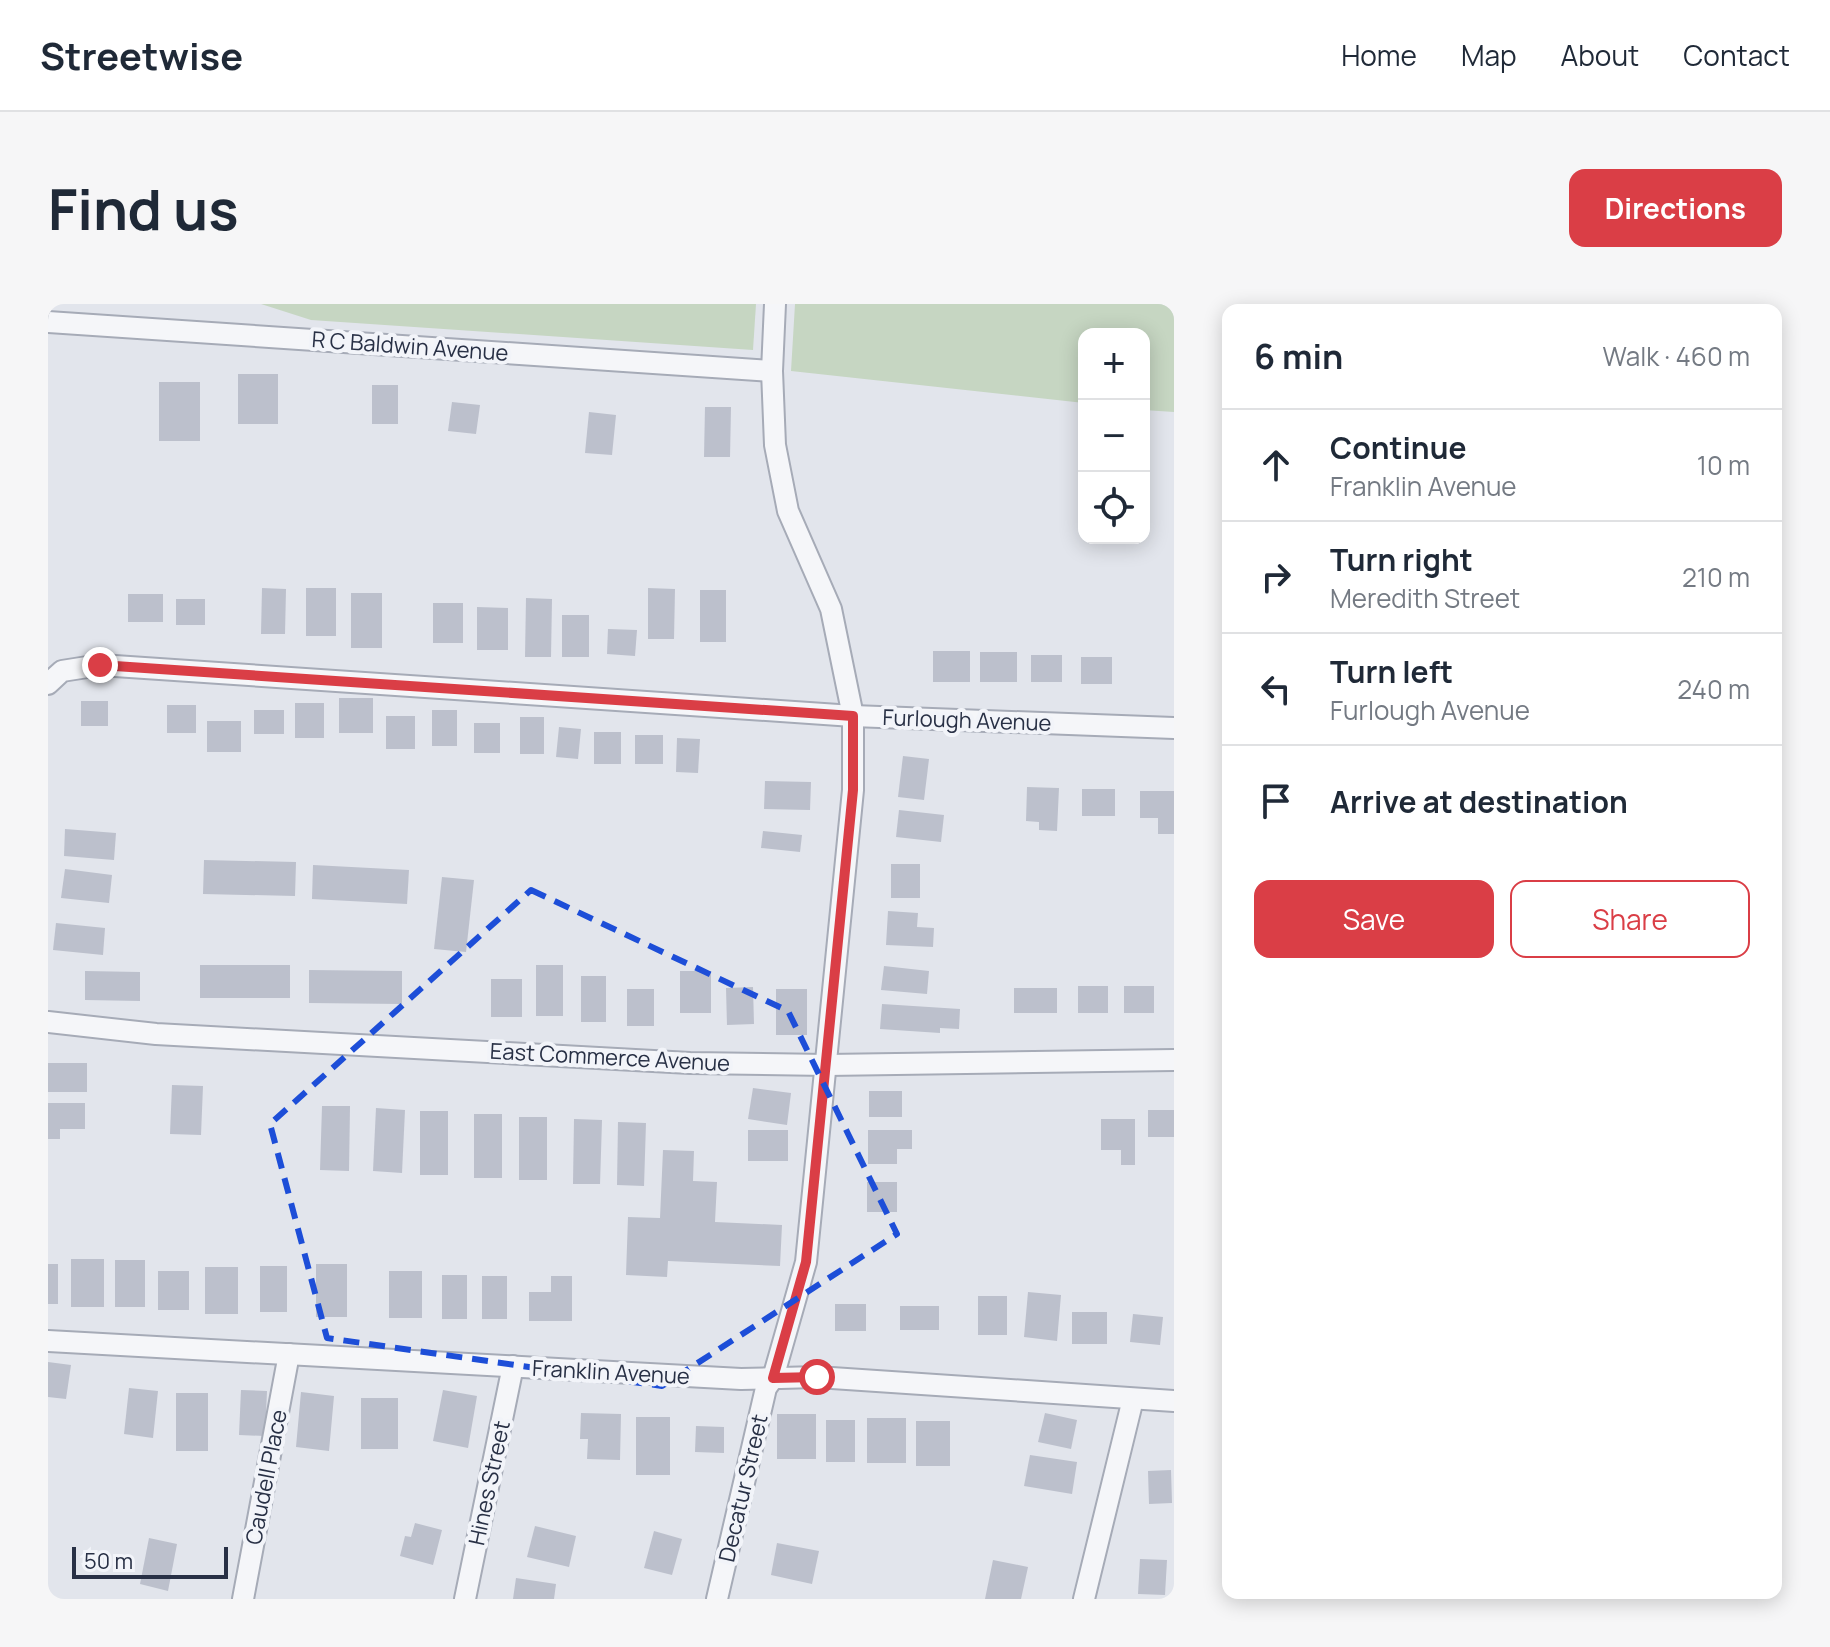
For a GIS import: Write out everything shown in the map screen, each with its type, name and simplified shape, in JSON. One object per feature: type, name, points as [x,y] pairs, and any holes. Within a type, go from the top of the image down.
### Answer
[{"type":"street","name":"Decatur Street","points":[[717,1599],[766,1388],[773,1378],[806,1262],[853,790],[853,716],[831,609],[788,511],[775,445],[772,371],[775,304]]},
{"type":"street","name":"R C Baldwin Avenue","points":[[48,322],[772,371]]},
{"type":"street","name":"Furlough Avenue","points":[[48,684],[62,671],[100,665],[853,716],[1174,728]]},
{"type":"street","name":"East Commerce Avenue","points":[[48,1022],[172,1035],[676,1062],[827,1065],[1174,1060]]},
{"type":"street","name":"Franklin Avenue","points":[[48,1341],[741,1379],[817,1377],[1174,1401]]},
{"type":"street","name":"Caudell Place","points":[[243,1599],[289,1354]]},
{"type":"street","name":"Hines Street","points":[[465,1599],[513,1366]]},
{"type":"street","points":[[1084,1599],[1133,1399]]},
{"type":"highlighted area","points":[[531,890],[788,1011],[897,1234],[662,1386],[327,1338],[270,1124]]},
{"type":"green space","points":[[261,304],[756,304],[753,350],[311,320]]},
{"type":"green space","points":[[795,304],[1174,304],[1174,412],[1150,410],[1150,328],[1078,328],[1078,402],[791,371]]},
{"type":"building","points":[[238,374],[278,374],[278,424],[238,424]]},
{"type":"building","points":[[159,382],[200,382],[200,441],[159,441]]},
{"type":"building","points":[[372,385],[398,385],[398,424],[372,424]]},
{"type":"building","points":[[452,402],[480,405],[476,434],[448,431]]},
{"type":"building","points":[[705,407],[731,407],[730,457],[704,457]]},
{"type":"building","points":[[589,412],[616,415],[612,455],[585,453]]},
{"type":"building","points":[[262,588],[286,589],[285,634],[261,634]]},
{"type":"building","points":[[306,588],[336,588],[336,636],[306,636]]},
{"type":"building","points":[[648,588],[675,589],[674,639],[648,639]]},
{"type":"building","points":[[700,590],[726,590],[726,642],[700,642]]},
{"type":"building","points":[[351,593],[382,593],[382,648],[351,648]]},
{"type":"building","points":[[128,594],[163,594],[163,622],[128,622]]},
{"type":"building","points":[[526,598],[552,599],[551,657],[525,657]]},
{"type":"building","points":[[176,599],[205,599],[205,625],[176,625]]},
{"type":"building","points":[[433,603],[463,603],[463,643],[433,643]]},
{"type":"building","points":[[477,607],[508,608],[508,650],[477,650]]},
{"type":"building","points":[[562,615],[589,615],[589,657],[562,657]]},
{"type":"building","points":[[608,629],[637,630],[635,656],[607,654]]},
{"type":"building","points":[[933,651],[970,651],[970,682],[933,682]]},
{"type":"building","points":[[980,652],[1017,652],[1017,682],[980,682]]},
{"type":"building","points":[[1031,655],[1062,655],[1062,682],[1031,682]]},
{"type":"building","points":[[1081,657],[1112,657],[1112,684],[1081,684]]},
{"type":"building","points":[[339,698],[373,698],[373,733],[339,733]]},
{"type":"building","points":[[81,701],[108,701],[108,726],[81,726]]},
{"type":"building","points":[[295,703],[324,703],[324,738],[295,738]]},
{"type":"building","points":[[167,705],[196,705],[196,733],[167,733]]},
{"type":"building","points":[[254,710],[284,710],[284,734],[254,734]]},
{"type":"building","points":[[432,710],[457,710],[457,746],[432,746]]},
{"type":"building","points":[[386,716],[415,716],[415,749],[386,749]]},
{"type":"building","points":[[520,717],[544,717],[544,754],[520,754]]},
{"type":"building","points":[[207,721],[241,721],[241,752],[207,752]]},
{"type":"building","points":[[474,723],[500,723],[500,753],[474,753]]},
{"type":"building","points":[[559,727],[581,729],[578,759],[556,757]]},
{"type":"building","points":[[594,732],[621,732],[621,764],[594,764]]},
{"type":"building","points":[[635,735],[663,735],[663,764],[635,764]]},
{"type":"building","points":[[677,738],[700,739],[698,773],[676,772]]},
{"type":"building","points":[[903,756],[929,759],[924,800],[898,797]]},
{"type":"building","points":[[765,781],[811,782],[810,810],[764,809]]},
{"type":"building","points":[[1027,787],[1059,788],[1057,831],[1039,830],[1039,822],[1026,821]]},
{"type":"building","points":[[1082,789],[1115,789],[1115,816],[1082,816]]},
{"type":"building","points":[[1140,791],[1174,791],[1174,834],[1158,834],[1158,818],[1140,818]]},
{"type":"building","points":[[899,810],[944,815],[941,842],[896,837]]},
{"type":"building","points":[[65,829],[116,833],[114,860],[64,856]]},
{"type":"building","points":[[763,831],[802,835],[800,852],[761,848]]},
{"type":"building","points":[[204,860],[296,862],[295,896],[203,894]]},
{"type":"building","points":[[891,864],[920,864],[920,898],[891,898]]},
{"type":"building","points":[[313,865],[409,870],[407,904],[312,899]]},
{"type":"building","points":[[65,869],[112,875],[109,903],[61,898]]},
{"type":"building","points":[[442,877],[474,880],[466,952],[434,949]]},
{"type":"building","points":[[888,911],[918,913],[917,927],[934,928],[933,947],[886,945]]},
{"type":"building","points":[[56,923],[105,928],[103,955],[53,950]]},
{"type":"building","points":[[200,965],[290,965],[290,998],[200,998]]},
{"type":"building","points":[[536,965],[563,965],[563,1016],[536,1016]]},
{"type":"building","points":[[884,966],[929,971],[927,994],[881,990]]},
{"type":"building","points":[[309,970],[402,971],[402,1004],[309,1003]]},
{"type":"building","points":[[85,971],[140,972],[140,1001],[85,1000]]},
{"type":"building","points":[[680,971],[711,971],[711,1013],[680,1013]]},
{"type":"building","points":[[581,976],[606,976],[606,1022],[581,1022]]},
{"type":"building","points":[[491,979],[522,979],[522,1017],[491,1017]]},
{"type":"building","points":[[1078,986],[1108,986],[1108,1013],[1078,1013]]},
{"type":"building","points":[[1124,986],[1154,986],[1154,1013],[1124,1013]]},
{"type":"building","points":[[753,987],[754,1024],[727,1025],[726,988]]},
{"type":"building","points":[[1014,988],[1057,988],[1057,1013],[1014,1013]]},
{"type":"building","points":[[627,989],[654,989],[654,1026],[627,1026]]},
{"type":"building","points":[[776,989],[807,989],[807,1035],[776,1035]]},
{"type":"building","points":[[882,1004],[960,1009],[959,1029],[940,1028],[940,1033],[880,1029]]},
{"type":"building","points":[[48,1063],[87,1063],[87,1092],[48,1092]]},
{"type":"building","points":[[172,1085],[203,1086],[201,1135],[170,1134]]},
{"type":"building","points":[[753,1088],[791,1093],[787,1125],[748,1119]]},
{"type":"building","points":[[869,1091],[902,1091],[902,1117],[869,1117]]},
{"type":"building","points":[[48,1103],[85,1103],[85,1129],[60,1129],[60,1139],[48,1139]]},
{"type":"building","points":[[322,1106],[350,1106],[349,1171],[320,1170]]},
{"type":"building","points":[[376,1108],[405,1110],[402,1173],[373,1171]]},
{"type":"building","points":[[1148,1110],[1174,1110],[1174,1137],[1148,1137]]},
{"type":"building","points":[[420,1111],[448,1111],[448,1175],[420,1175]]},
{"type":"building","points":[[474,1114],[502,1114],[502,1178],[474,1178]]},
{"type":"building","points":[[519,1117],[547,1117],[547,1180],[519,1180]]},
{"type":"building","points":[[574,1119],[602,1120],[600,1184],[573,1184]]},
{"type":"building","points":[[1101,1119],[1135,1119],[1135,1165],[1121,1165],[1121,1150],[1101,1150]]},
{"type":"building","points":[[618,1122],[646,1123],[644,1186],[617,1185]]},
{"type":"building","points":[[748,1130],[788,1130],[788,1161],[748,1161]]},
{"type":"building","points":[[868,1130],[912,1130],[912,1149],[897,1149],[897,1164],[868,1164]]},
{"type":"building","points":[[663,1150],[694,1151],[693,1181],[717,1182],[715,1222],[782,1225],[780,1266],[668,1261],[667,1277],[626,1275],[628,1217],[660,1218]]},
{"type":"building","points":[[867,1182],[897,1182],[897,1212],[867,1212]]},
{"type":"building","points":[[71,1259],[104,1259],[104,1307],[71,1307]]},
{"type":"building","points":[[115,1260],[145,1260],[145,1307],[115,1307]]},
{"type":"building","points":[[48,1264],[58,1264],[58,1304],[48,1304]]},
{"type":"building","points":[[316,1264],[347,1264],[347,1317],[316,1317]]},
{"type":"building","points":[[260,1266],[287,1266],[287,1312],[260,1312]]},
{"type":"building","points":[[205,1267],[238,1267],[238,1314],[205,1314]]},
{"type":"building","points":[[158,1271],[189,1271],[189,1310],[158,1310]]},
{"type":"building","points":[[389,1271],[422,1271],[422,1318],[389,1318]]},
{"type":"building","points":[[442,1275],[467,1275],[467,1319],[442,1319]]},
{"type":"building","points":[[482,1276],[507,1276],[507,1319],[482,1319]]},
{"type":"building","points":[[551,1276],[572,1276],[572,1321],[529,1321],[529,1292],[551,1292]]},
{"type":"building","points":[[1028,1292],[1061,1295],[1057,1341],[1024,1337]]},
{"type":"building","points":[[978,1296],[1007,1296],[1007,1335],[978,1335]]},
{"type":"building","points":[[835,1304],[866,1304],[866,1331],[835,1331]]},
{"type":"building","points":[[900,1306],[939,1306],[939,1330],[900,1330]]},
{"type":"building","points":[[1072,1312],[1107,1312],[1107,1344],[1072,1344]]},
{"type":"building","points":[[1133,1314],[1163,1317],[1160,1345],[1130,1342]]},
{"type":"building","points":[[48,1362],[71,1365],[66,1399],[48,1397]]},
{"type":"building","points":[[129,1388],[158,1391],[153,1438],[124,1434]]},
{"type":"building","points":[[241,1390],[267,1391],[265,1436],[239,1435]]},
{"type":"building","points":[[443,1390],[477,1396],[468,1448],[433,1441]]},
{"type":"building","points":[[301,1392],[334,1396],[329,1451],[296,1447]]},
{"type":"building","points":[[176,1393],[208,1393],[208,1451],[176,1451]]},
{"type":"building","points":[[361,1398],[398,1398],[398,1449],[361,1449]]},
{"type":"building","points":[[581,1413],[621,1414],[620,1460],[587,1459],[588,1439],[580,1439]]},
{"type":"building","points":[[1045,1413],[1077,1420],[1071,1449],[1038,1442]]},
{"type":"building","points":[[777,1414],[816,1414],[816,1459],[777,1459]]},
{"type":"building","points":[[636,1417],[670,1417],[670,1475],[636,1475]]},
{"type":"building","points":[[867,1418],[906,1418],[906,1463],[867,1463]]},
{"type":"building","points":[[826,1420],[855,1420],[855,1462],[826,1462]]},
{"type":"building","points":[[916,1421],[950,1421],[950,1466],[916,1466]]},
{"type":"building","points":[[696,1426],[724,1427],[724,1453],[695,1452]]},
{"type":"building","points":[[1030,1455],[1077,1462],[1072,1494],[1024,1486]]},
{"type":"building","points":[[1171,1470],[1172,1503],[1149,1504],[1148,1471]]},
{"type":"building","points":[[415,1523],[442,1530],[433,1565],[400,1556],[405,1536],[411,1537]]},
{"type":"building","points":[[535,1526],[576,1536],[569,1567],[527,1557]]},
{"type":"building","points":[[654,1531],[682,1539],[672,1575],[644,1568]]},
{"type":"building","points":[[149,1538],[177,1544],[168,1591],[140,1584]]},
{"type":"building","points":[[777,1543],[819,1551],[812,1584],[771,1575]]},
{"type":"building","points":[[1140,1559],[1167,1560],[1165,1595],[1138,1594]]},
{"type":"building","points":[[993,1560],[1028,1567],[1021,1599],[985,1599]]},
{"type":"building","points":[[516,1578],[556,1584],[554,1599],[513,1599]]},
{"type":"route","points":[[100,665],[853,716],[853,790],[806,1262],[773,1378],[817,1377]]}]
